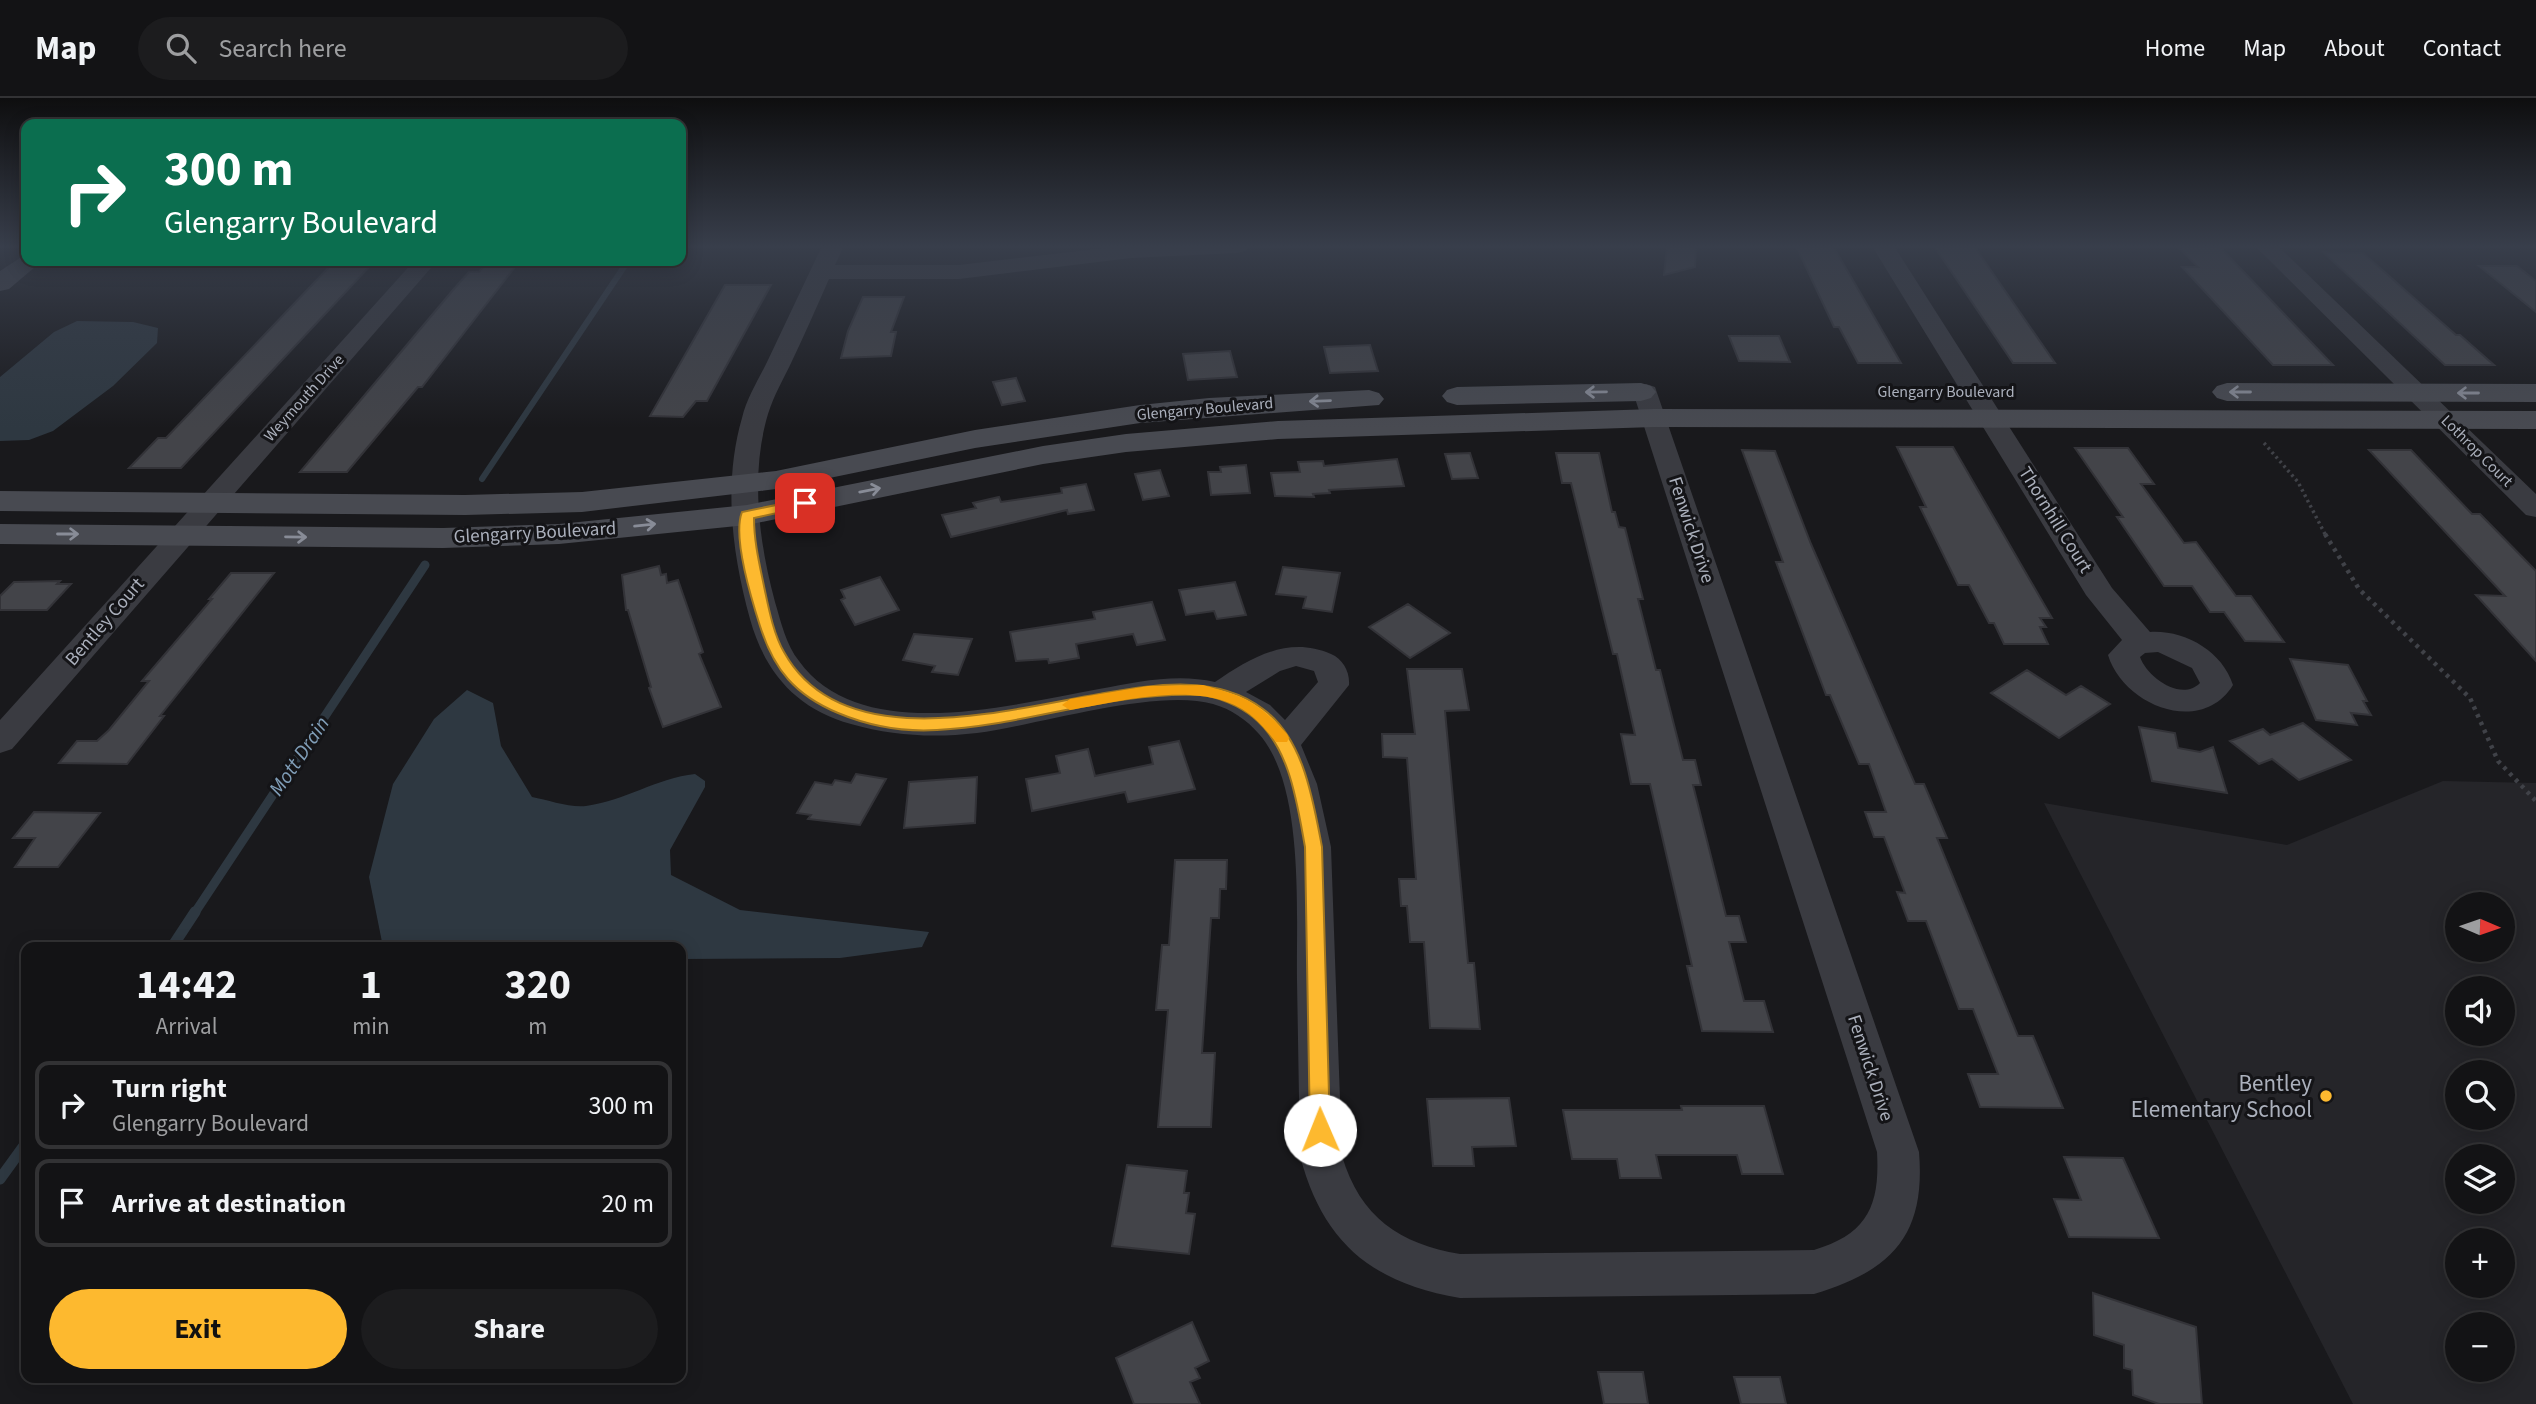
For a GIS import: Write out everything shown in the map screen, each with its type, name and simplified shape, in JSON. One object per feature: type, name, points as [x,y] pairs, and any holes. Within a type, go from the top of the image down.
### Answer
[{"type":"street","name":"Weymouth Drive","points":[[209,503],[385,307]]},
{"type":"street","points":[[805,307],[756,414],[748,445],[746,500],[748,543],[762,608],[776,653],[802,687],[839,709],[880,721],[935,725],[986,719],[1148,691],[1182,689],[1221,694],[1259,713],[1285,742],[1333,685],[1333,673],[1325,663],[1307,656],[1288,656],[1276,660],[1221,694]]},
{"type":"street","name":"Thornhill Court","points":[[1921,307],[2101,595],[2142,643]]},
{"type":"street","name":"Lothrop Court","points":[[2329,307],[2536,509]]},
{"type":"street","name":"Glengarry Boulevard","points":[[0,534],[492,538],[559,534],[1059,439],[1202,435],[1360,413],[1975,392],[2536,393]]},
{"type":"street","name":"Glengarry Boulevard","points":[[1650,405],[1992,418],[2536,420]]},
{"type":"street","name":"Fenwick Drive","points":[[1285,742],[1306,806],[1313,847],[1321,1156],[1333,1196],[1347,1218],[1365,1238],[1387,1254],[1412,1266],[1460,1276],[1814,1272],[1836,1267],[1859,1256],[1886,1229],[1900,1195],[1898,1152],[1650,405]]},
{"type":"street","name":"Glengarry Boulevard","points":[[0,502],[523,505],[746,500]]},
{"type":"street","name":"Bentley Court","points":[[0,741],[209,503]]},
{"type":"path","points":[[2256,434],[2298,482],[2326,537],[2359,589],[2470,698],[2498,761],[2536,801]]},
{"type":"shaded area","points":[[77,321],[133,322],[158,328],[157,343],[113,386],[53,431],[29,440],[0,441],[0,377],[54,332]]},
{"type":"shaded area","points":[[467,690],[493,703],[501,746],[532,797],[566,805],[586,806],[600,803],[667,780],[695,774],[705,781],[705,787],[670,850],[671,875],[740,910],[929,932],[922,947],[840,958],[686,959],[686,942],[382,942],[369,877],[393,784],[434,719]]},
{"type":"shaded area","name":"Bentley Elementary School","points":[[2443,781],[2536,783],[2536,1404],[2353,1404],[2044,803],[2287,845]]},
{"type":"building","points":[[291,307],[332,307],[181,468],[129,468],[158,438],[166,438]]},
{"type":"building","points":[[439,307],[484,307],[422,387],[418,387],[347,472],[300,472]]},
{"type":"building","points":[[712,307],[759,307],[707,401],[696,401],[683,417],[650,416]]},
{"type":"building","points":[[859,307],[900,307],[891,332],[896,332],[891,356],[841,358],[848,331]]},
{"type":"building","points":[[1825,307],[1868,307],[1901,363],[1858,363],[1839,327],[1834,327]]},
{"type":"building","points":[[1975,307],[2016,307],[2055,363],[2013,363]]},
{"type":"building","points":[[2219,307],[2277,307],[2333,365],[2273,365]]},
{"type":"building","points":[[2382,307],[2424,307],[2494,365],[2445,365]]},
{"type":"building","points":[[1729,336],[1779,336],[1790,362],[1739,361]]},
{"type":"building","points":[[1370,345],[1378,371],[1330,373],[1324,347]]},
{"type":"building","points":[[1230,351],[1237,377],[1188,380],[1183,354]]},
{"type":"building","points":[[1016,378],[1025,401],[1002,405],[993,382]]},
{"type":"building","points":[[1897,447],[1953,447],[2052,618],[2040,618],[2046,627],[2040,627],[2048,644],[2004,644],[1994,623],[1989,623],[1969,585],[1958,585],[1920,507],[1926,507]]},
{"type":"building","points":[[2075,448],[2128,448],[2154,484],[2141,484],[2184,543],[2196,542],[2236,596],[2251,596],[2284,642],[2245,641],[2224,612],[2210,612],[2192,586],[2164,586],[2117,517],[2123,517]]},
{"type":"building","points":[[1742,450],[1775,451],[1811,544],[1915,784],[1924,784],[1947,838],[1937,838],[2018,1036],[2033,1036],[2063,1108],[1980,1107],[1968,1074],[1998,1074],[1973,1009],[1959,1009],[1926,921],[1908,921],[1897,892],[1905,893],[1884,837],[1874,837],[1865,812],[1886,812],[1869,764],[1859,764],[1830,695],[1826,695],[1776,562],[1783,562]]},
{"type":"building","points":[[2369,450],[2411,450],[2472,514],[2480,514],[2536,571],[2536,661],[2476,595],[2505,596]]},
{"type":"building","points":[[1470,453],[1478,478],[1452,479],[1445,454]]},
{"type":"building","points":[[1556,453],[1599,453],[1612,512],[1615,512],[1619,527],[1625,528],[1643,599],[1638,599],[1683,760],[1695,760],[1701,785],[1693,785],[1726,916],[1739,916],[1746,942],[1729,942],[1744,1001],[1764,1001],[1773,1032],[1702,1031],[1687,966],[1692,966],[1650,784],[1631,784],[1621,734],[1635,735],[1617,654],[1613,654],[1571,483],[1562,483]]},
{"type":"building","points":[[1397,459],[1404,486],[1329,490],[1330,493],[1313,494],[1314,497],[1275,496],[1271,473],[1300,472],[1298,462],[1323,461],[1324,466]]},
{"type":"building","points":[[1246,465],[1250,493],[1211,495],[1208,472],[1221,472],[1220,467]]},
{"type":"building","points":[[1160,470],[1169,496],[1143,500],[1135,474]]},
{"type":"building","points":[[1086,484],[1094,510],[1068,514],[1067,510],[951,537],[942,515],[976,508],[973,503],[999,497],[1001,502],[1062,493],[1061,488]]},
{"type":"building","points":[[659,566],[661,575],[666,574],[667,583],[678,580],[703,652],[699,654],[721,707],[663,727],[626,610],[622,575]]},
{"type":"building","points":[[1283,567],[1340,573],[1332,612],[1303,608],[1306,597],[1276,594]]},
{"type":"building","points":[[231,573],[274,573],[160,716],[164,716],[127,764],[59,763],[77,741],[97,741],[109,730],[149,681],[142,681]]},
{"type":"building","points":[[880,577],[899,610],[855,625],[841,600],[845,598],[841,590]]},
{"type":"building","points":[[60,581],[57,584],[71,584],[47,610],[0,610],[0,596],[14,582]]},
{"type":"building","points":[[1235,582],[1246,615],[1217,619],[1214,611],[1186,615],[1179,590]]},
{"type":"building","points":[[1152,602],[1165,640],[1137,645],[1133,634],[1076,644],[1079,658],[1049,663],[1048,659],[1016,661],[1010,632],[1095,619],[1093,612]]},
{"type":"building","points":[[1408,604],[1450,633],[1410,658],[1369,627]]},
{"type":"building","points":[[914,634],[972,639],[958,675],[932,672],[935,666],[903,660]]},
{"type":"building","points":[[2290,659],[2348,665],[2367,701],[2363,701],[2371,715],[2351,713],[2357,725],[2316,720]]},
{"type":"building","points":[[1407,669],[1462,669],[1469,710],[1445,711],[1468,963],[1474,963],[1480,1029],[1430,1028],[1424,942],[1410,942],[1407,906],[1401,906],[1399,879],[1416,879],[1407,758],[1383,757],[1382,734],[1415,734]]},
{"type":"building","points":[[2027,670],[2066,695],[2081,686],[2110,704],[2059,738],[1991,693]]},
{"type":"building","points":[[2303,723],[2351,760],[2299,780],[2272,759],[2259,764],[2230,741],[2263,729],[2270,735]]},
{"type":"building","points":[[2139,727],[2175,733],[2178,748],[2200,752],[2213,747],[2227,793],[2152,781]]},
{"type":"building","points":[[1179,741],[1195,789],[1128,802],[1125,792],[1032,811],[1026,779],[1060,773],[1056,756],[1088,749],[1095,776],[1153,764],[1149,747]]},
{"type":"building","points":[[856,774],[886,779],[860,825],[808,819],[811,815],[797,813],[815,782],[832,785],[835,780],[851,783]]},
{"type":"building","points":[[977,777],[975,823],[904,828],[909,782]]},
{"type":"building","points":[[34,812],[100,813],[58,867],[15,867],[35,838],[13,838]]},
{"type":"building","points":[[1175,860],[1227,860],[1226,889],[1220,889],[1219,918],[1211,918],[1202,1053],[1215,1053],[1211,1127],[1158,1127],[1168,1010],[1156,1010],[1162,945],[1169,945]]},
{"type":"building","points":[[1509,1098],[1516,1146],[1472,1147],[1474,1166],[1433,1166],[1427,1099]]},
{"type":"building","points":[[1681,1106],[1764,1106],[1783,1174],[1742,1174],[1737,1155],[1656,1155],[1661,1178],[1620,1178],[1617,1159],[1572,1159],[1563,1110],[1682,1110]]},
{"type":"building","points":[[2064,1157],[2123,1158],[2159,1238],[2069,1237],[2054,1199],[2081,1200]]},
{"type":"building","points":[[1127,1165],[1187,1171],[1184,1193],[1189,1193],[1186,1213],[1195,1214],[1189,1254],[1112,1246]]},
{"type":"building","points":[[2093,1293],[2196,1327],[2202,1404],[2159,1404],[2133,1395],[2132,1370],[2124,1368],[2124,1345],[2094,1335]]},
{"type":"building","points":[[1192,1322],[1209,1361],[1195,1368],[1200,1378],[1190,1382],[1200,1404],[1134,1404],[1116,1358]]},
{"type":"building","points":[[1598,1372],[1643,1372],[1648,1404],[1604,1404]]},
{"type":"building","points":[[1734,1377],[1780,1377],[1786,1404],[1741,1404]]},
{"type":"waterway","name":"Mott Drain","points":[[482,479],[597,307]]},
{"type":"waterway","name":"Mott Drain","points":[[194,914],[425,565]]},
{"type":"waterway","name":"Mott Drain","points":[[175,942],[195,912]]},
{"type":"waterway","name":"Mott Drain","points":[[0,1179],[21,1150]]},
{"type":"slow traffic","points":[[1070,705],[1148,691],[1203,690],[1241,702],[1259,713],[1282,738]]},
{"type":"place","name":"Bentley Elementary School","points":[[2326,1096]]},
{"type":"route","points":[[805,503],[747,515],[748,543],[762,608],[776,653],[802,687],[839,709],[880,721],[935,725],[986,719],[1148,691],[1182,689],[1203,690],[1241,702],[1259,713],[1274,728],[1285,742],[1306,806],[1313,847],[1320,1130]]}]
